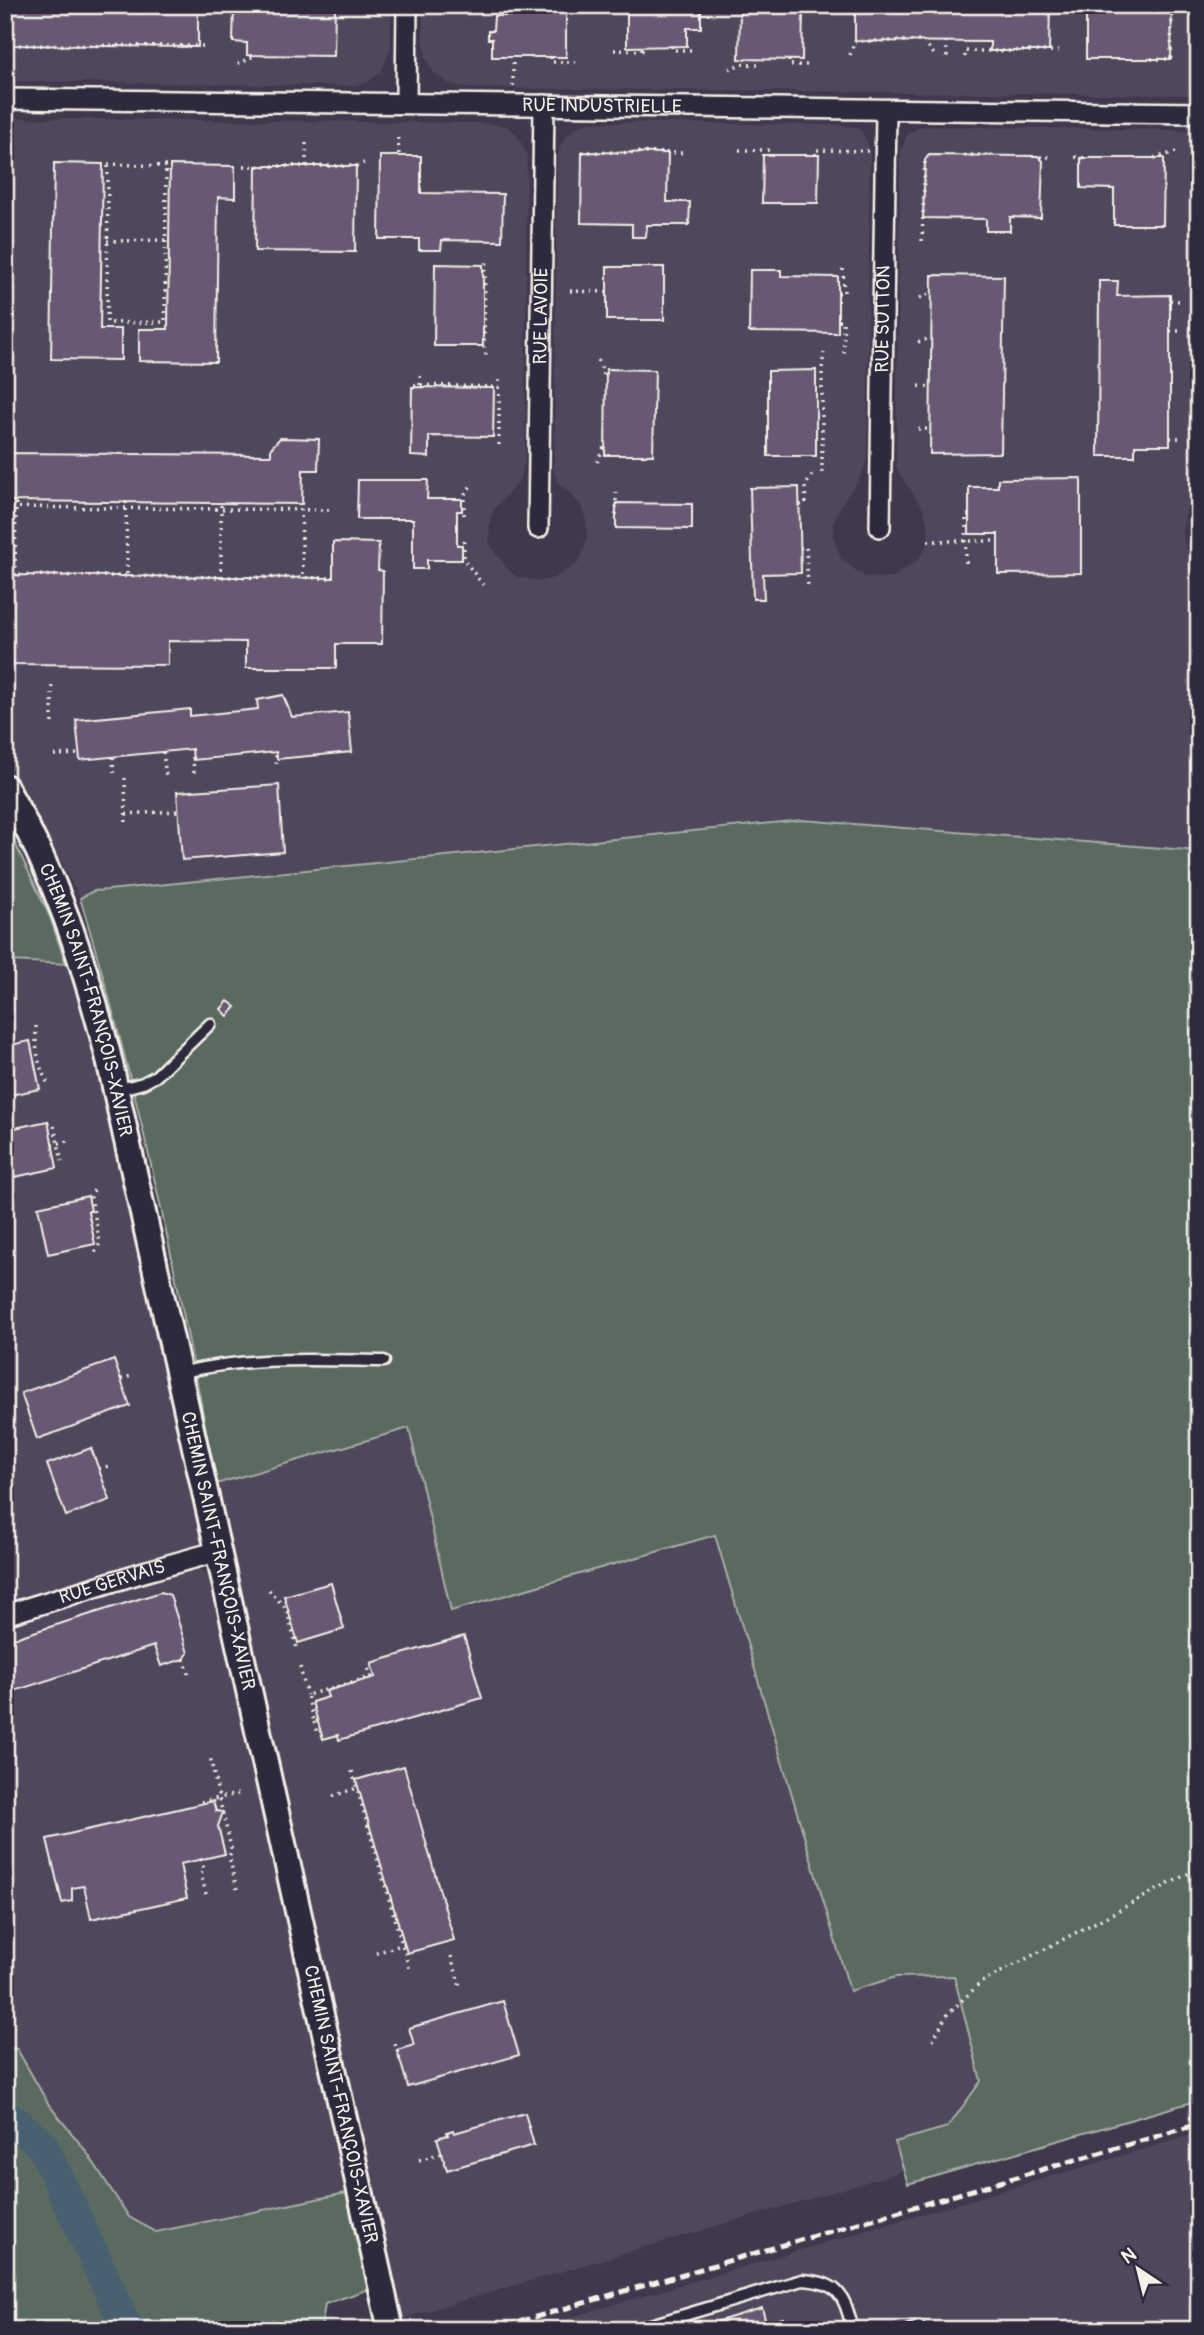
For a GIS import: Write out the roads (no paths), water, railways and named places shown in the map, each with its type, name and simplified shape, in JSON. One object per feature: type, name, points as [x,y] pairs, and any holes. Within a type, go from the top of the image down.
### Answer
[{"type":"street","points":[[406,102],[407,5]]},
{"type":"street","name":"RUE INDUSTRIELLE","points":[[5,99],[1199,113]]},
{"type":"street","name":"RUE LAVOIE","points":[[538,528],[544,105]]},
{"type":"street","name":"RUE SUTTON","points":[[880,527],[886,110]]},
{"type":"street","name":"CHEMIN SAINT-FRANÇOIS-XAVIER","points":[[5,787],[44,859],[70,923],[94,999],[117,1090],[391,2330]]},
{"type":"street","name":"RUE GERVAIS","points":[[5,1615],[219,1551]]},
{"type":"lane","points":[[117,1090],[143,1083],[156,1076],[210,1024]]},
{"type":"lane","points":[[180,1373],[225,1363],[262,1360],[384,1361]]},
{"type":"lane","points":[[634,2330],[803,2280],[834,2288],[845,2301],[852,2330]]},
{"type":"lane","points":[[910,2330],[919,2327],[920,2330]]},
{"type":"waterway","points":[[5,2116],[15,2121],[43,2147],[128,2330]]},
{"type":"railway","points":[[491,2330],[1199,2124]]}]
